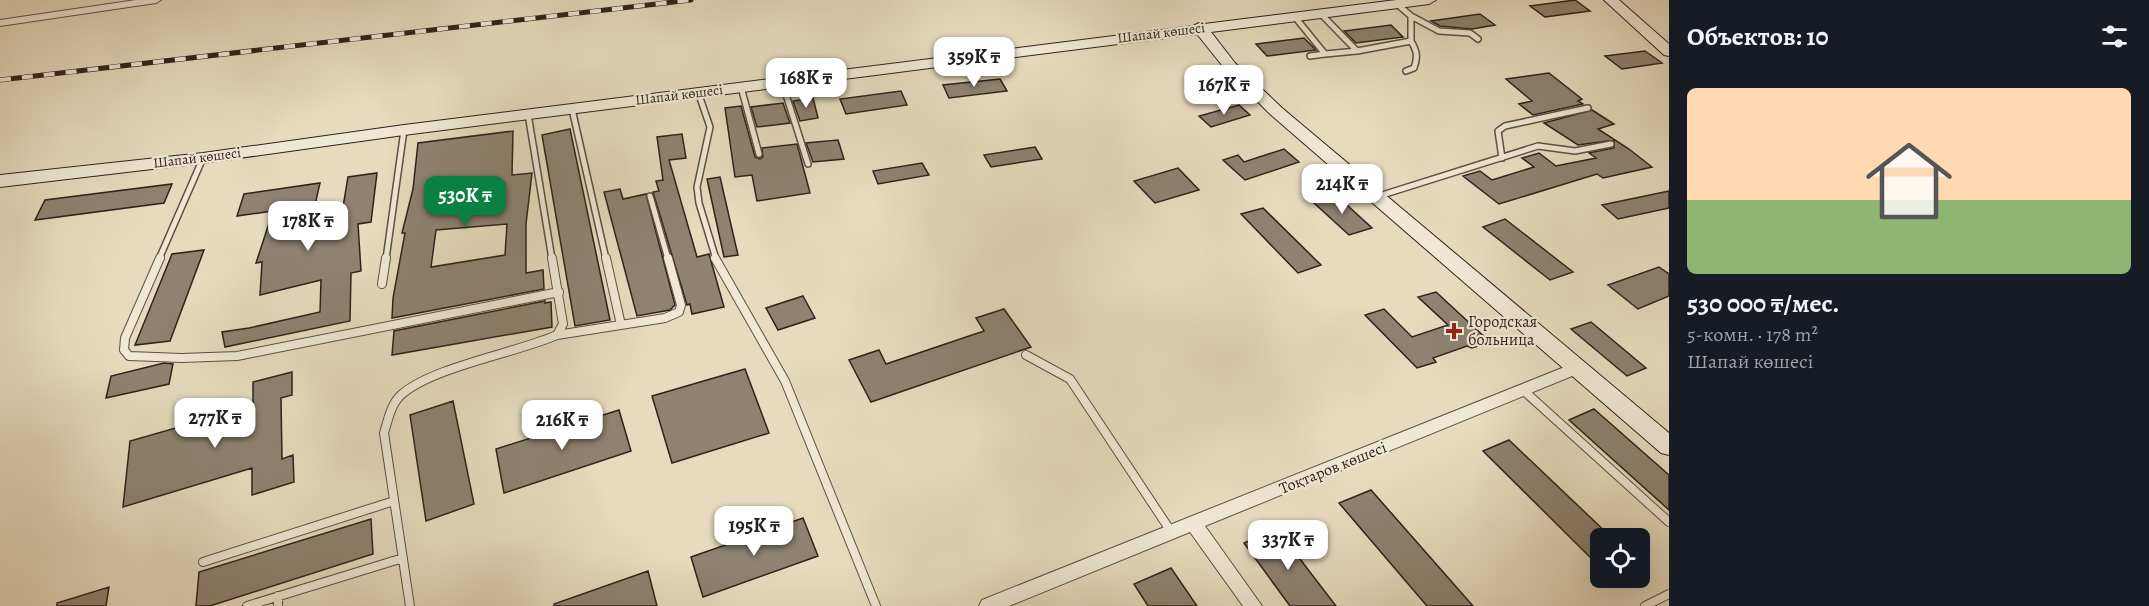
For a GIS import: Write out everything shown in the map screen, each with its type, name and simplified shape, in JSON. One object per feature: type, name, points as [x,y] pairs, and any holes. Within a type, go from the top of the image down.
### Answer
[{"type":"street","points":[[0,24],[156,0]]},
{"type":"street","name":"Шапай көшесі","points":[[0,181],[203,158],[1199,27],[1429,0]]},
{"type":"street","points":[[1611,0],[1669,52]]},
{"type":"street","points":[[1199,27],[1230,66],[1276,111],[1379,196],[1669,446]]},
{"type":"street","name":"Тоқтаров көшесі","points":[[988,606],[1194,525],[1577,368]]},
{"type":"street","points":[[1194,525],[1253,606]]},
{"type":"lane","points":[[1397,4],[1411,16],[1438,32],[1453,35],[1470,33],[1478,39]]},
{"type":"lane","points":[[1321,14],[1357,51]]},
{"type":"lane","points":[[1406,70],[1414,68],[1418,60],[1418,51],[1411,41],[1411,16]]},
{"type":"lane","points":[[1295,17],[1325,54]]},
{"type":"lane","points":[[1310,56],[1357,51],[1411,41]]},
{"type":"lane","points":[[782,82],[808,164]]},
{"type":"lane","points":[[741,87],[759,154]]},
{"type":"lane","points":[[698,92],[710,127],[697,187],[714,255],[785,381],[876,606]]},
{"type":"lane","points":[[1502,158],[1498,131],[1505,126],[1588,108]]},
{"type":"lane","points":[[572,109],[621,325]]},
{"type":"lane","points":[[528,114],[559,292],[563,324],[557,335]]},
{"type":"lane","points":[[382,284],[404,130]]},
{"type":"lane","points":[[1379,196],[1538,146],[1575,151],[1611,144]]},
{"type":"lane","points":[[203,158],[125,338],[124,350],[129,356],[172,358],[237,356],[559,292]]},
{"type":"lane","points":[[410,606],[384,433],[391,409],[402,394],[433,379],[557,335],[665,318],[679,312],[681,305],[650,196]]},
{"type":"lane","points":[[1026,355],[1070,379],[1172,533]]},
{"type":"lane","points":[[1523,390],[1669,522]]},
{"type":"lane","points":[[203,562],[394,501]]},
{"type":"lane","points":[[247,606],[278,601],[403,558]]},
{"type":"lane","points":[[1645,606],[1669,594]]},
{"type":"building","points":[[1575,0],[1590,11],[1545,17],[1530,6]]},
{"type":"building","points":[[1480,14],[1495,25],[1472,29],[1440,26],[1431,21]]},
{"type":"building","points":[[1391,25],[1403,37],[1356,43],[1344,31]]},
{"type":"building","points":[[1304,38],[1316,50],[1267,56],[1256,44]]},
{"type":"building","points":[[1645,51],[1662,63],[1622,69],[1605,56]]},
{"type":"building","points":[[1549,73],[1582,99],[1578,101],[1583,104],[1533,115],[1519,104],[1532,101],[1506,79]]},
{"type":"building","points":[[1000,79],[1007,91],[949,98],[943,85]]},
{"type":"building","points":[[901,91],[907,105],[846,114],[840,99]]},
{"type":"building","points":[[813,98],[818,118],[800,121],[793,101]]},
{"type":"building","points":[[783,103],[790,123],[757,127],[751,107]]},
{"type":"building","points":[[1239,105],[1250,115],[1211,127],[1199,116]]},
{"type":"building","points":[[741,106],[755,157],[760,159],[763,157],[762,148],[797,144],[810,193],[757,201],[752,175],[735,177],[725,108]]},
{"type":"building","points":[[1592,110],[1614,124],[1598,129],[1629,149],[1652,167],[1603,178],[1597,174],[1499,204],[1463,176],[1480,171],[1492,180],[1534,167],[1522,158],[1539,153],[1556,166],[1596,158],[1589,153],[1614,148],[1614,140],[1578,145],[1544,123]]},
{"type":"building","points":[[570,129],[610,320],[575,326],[542,135]]},
{"type":"building","points":[[513,131],[512,175],[532,173],[526,224],[526,273],[543,270],[544,289],[392,318],[393,298],[405,233],[402,233],[413,189],[418,143]],"holes":[[[507,224],[505,255],[431,267],[436,230]]]},
{"type":"building","points":[[682,134],[686,158],[669,160],[697,257],[709,254],[724,307],[692,314],[690,304],[687,305],[653,192],[659,191],[656,181],[663,180],[657,137]]},
{"type":"building","points":[[838,140],[844,159],[813,162],[806,143]]},
{"type":"building","points":[[1035,147],[1042,159],[991,167],[984,155]]},
{"type":"building","points":[[1284,149],[1299,162],[1245,180],[1223,160],[1238,155],[1244,162]]},
{"type":"building","points":[[922,163],[929,175],[878,184],[873,171]]},
{"type":"building","points":[[1178,168],[1199,190],[1155,203],[1134,181]]},
{"type":"building","points":[[377,173],[371,222],[358,224],[361,271],[351,273],[350,321],[225,347],[222,332],[320,312],[321,280],[260,295],[262,262],[256,263],[273,211],[237,216],[244,194],[320,183],[312,218],[342,213],[348,177]]},
{"type":"building","points":[[720,177],[738,255],[724,257],[707,179]]},
{"type":"building","points":[[172,184],[164,203],[35,220],[45,200]]},
{"type":"building","points":[[620,189],[623,199],[646,194],[675,305],[670,310],[637,316],[604,192]]},
{"type":"building","points":[[1669,191],[1669,208],[1618,219],[1602,205]]},
{"type":"building","points":[[1336,195],[1372,228],[1349,235],[1313,202]]},
{"type":"building","points":[[1263,208],[1321,265],[1298,273],[1241,214]]},
{"type":"building","points":[[1505,219],[1573,272],[1550,280],[1483,227]]},
{"type":"building","points":[[204,250],[170,341],[135,345],[172,254]]},
{"type":"building","points":[[1659,267],[1669,274],[1669,296],[1638,309],[1608,285]]},
{"type":"building","name":"Городская больница","points":[[1436,292],[1490,342],[1472,348],[1467,346],[1433,358],[1436,362],[1417,368],[1365,315],[1384,309],[1412,337],[1448,325],[1418,297]]},
{"type":"building","points":[[803,296],[815,318],[778,330],[766,308]]},
{"type":"building","points":[[545,301],[545,303],[551,302],[552,327],[392,355],[394,331]]},
{"type":"building","points":[[1004,309],[1031,347],[871,402],[849,360],[879,350],[886,364],[984,331],[976,318]]},
{"type":"building","points":[[1591,322],[1646,368],[1627,376],[1571,329]]},
{"type":"building","points":[[164,363],[173,364],[169,384],[106,398],[111,376]]},
{"type":"building","points":[[745,369],[769,433],[672,463],[652,396]]},
{"type":"building","points":[[292,372],[292,395],[281,398],[282,459],[293,455],[294,482],[252,495],[252,468],[123,507],[130,441],[253,406],[253,382]]},
{"type":"building","points":[[453,401],[474,504],[426,521],[410,415]]},
{"type":"building","points":[[1594,409],[1669,475],[1669,510],[1569,420]]},
{"type":"building","points":[[619,410],[631,451],[504,493],[496,449]]},
{"type":"building","points":[[1509,440],[1601,528],[1590,528],[1590,557],[1483,451]]},
{"type":"building","points":[[1371,490],[1473,606],[1427,606],[1339,503]]},
{"type":"building","points":[[803,518],[818,556],[703,597],[691,557]]},
{"type":"building","points":[[371,519],[373,554],[210,606],[196,606],[199,572]]},
{"type":"building","points":[[1277,529],[1336,606],[1290,606],[1244,543]]},
{"type":"building","points":[[1171,568],[1197,606],[1148,606],[1134,584]]},
{"type":"building","points":[[648,571],[657,606],[554,606],[554,604]]},
{"type":"building","points":[[109,587],[106,606],[57,606],[57,603]]},
{"type":"railway","points":[[0,80],[691,0]]},
{"type":"place","name":"Городская больница","points":[[1454,331]]}]
